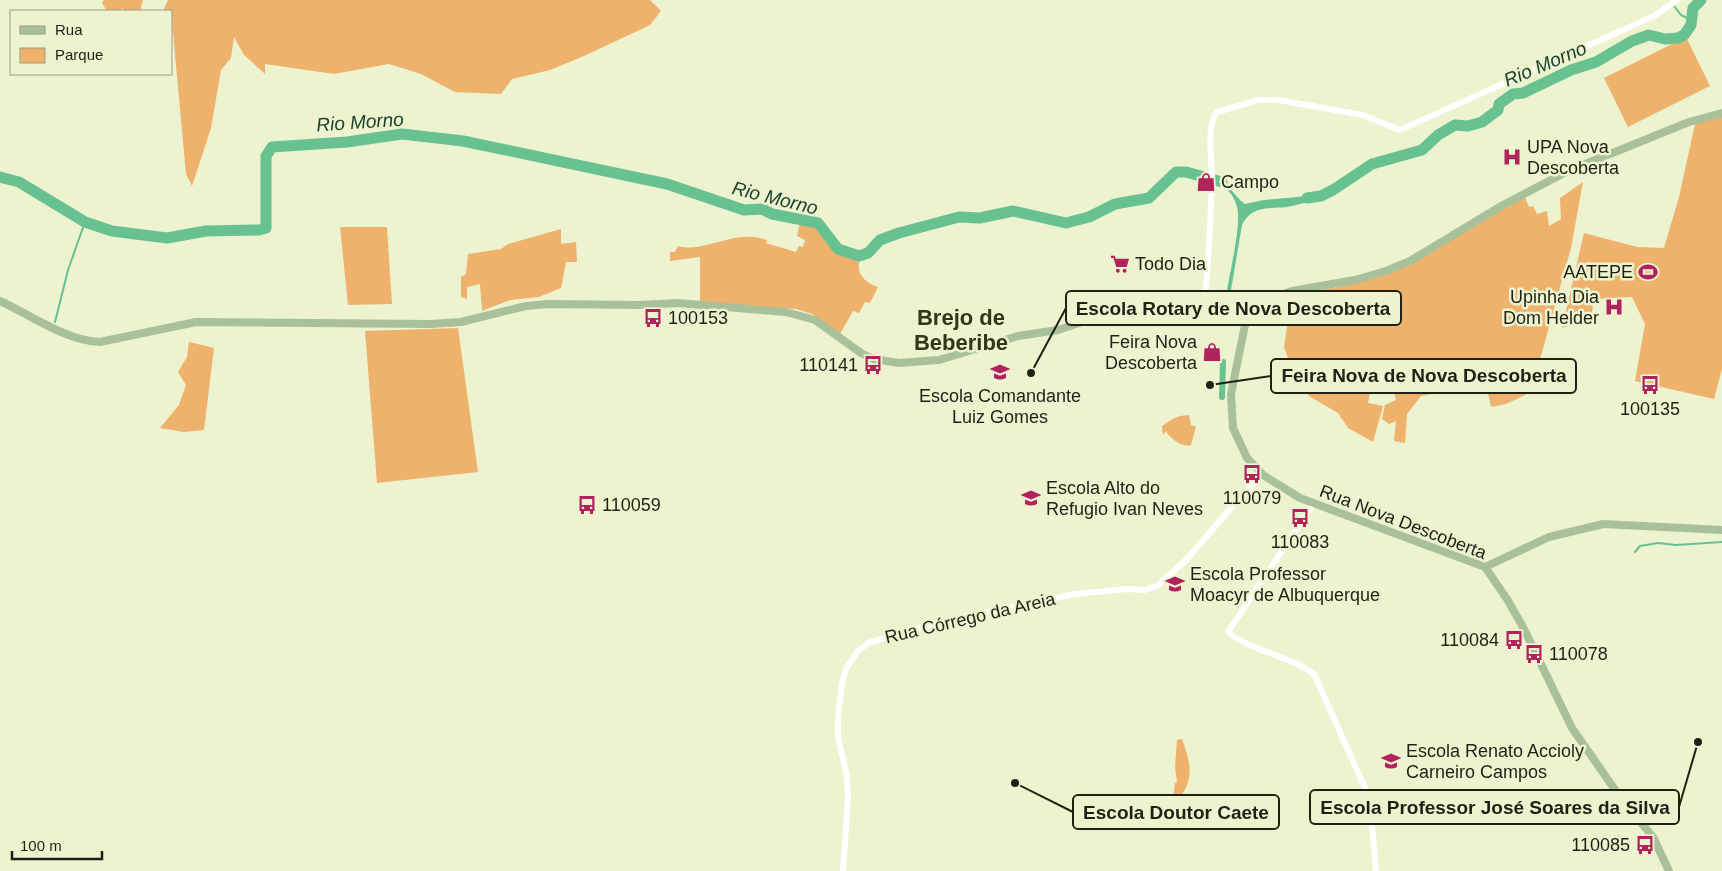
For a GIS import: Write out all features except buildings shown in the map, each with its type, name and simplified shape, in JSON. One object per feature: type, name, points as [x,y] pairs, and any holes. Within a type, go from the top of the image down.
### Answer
[{"type":"main road","points":[[0,301],[70,336],[87,342],[100,342],[196,322],[431,324],[461,322],[526,306],[548,304],[710,305],[786,312],[806,317],[827,328],[864,355],[888,363],[899,363],[952,357],[1018,336],[1058,330],[1161,296],[1205,297],[1254,307],[1277,296],[1355,280],[1410,261],[1503,205],[1568,170],[1689,122],[1722,113]]},
{"type":"main road","name":"Rua Nova Descoberta","points":[[1254,307],[1248,317],[1241,342],[1230,406],[1236,437],[1248,458],[1263,475],[1292,494],[1313,504],[1485,567],[1523,627],[1572,728],[1619,796],[1653,837],[1669,871]]},
{"type":"main road","points":[[1485,567],[1549,537],[1603,524],[1722,530]]},
{"type":"street","points":[[1205,297],[1212,182],[1211,141],[1216,113],[1242,103],[1258,100],[1278,100],[1363,115],[1400,130],[1654,16],[1677,0]]},
{"type":"street","name":"Rua Córrego da Areia","points":[[843,871],[848,796],[847,776],[838,737],[838,718],[842,683],[846,668],[857,652],[868,643],[940,622],[1067,596],[1127,589],[1149,589],[1157,586],[1186,560],[1245,492],[1263,475]]},
{"type":"street","points":[[1313,504],[1228,632],[1252,645],[1306,668],[1314,674],[1370,799],[1376,871]]},
{"type":"green space","points":[[104,0],[143,0],[140,10],[124,10],[123,8],[121,10],[106,10],[102,3]]},
{"type":"green space","points":[[168,0],[650,0],[661,11],[650,25],[584,56],[550,70],[512,79],[501,94],[455,92],[421,74],[389,64],[334,74],[265,64],[265,74],[244,55],[234,37],[231,58],[221,70],[211,128],[192,186],[186,174],[172,10],[163,10]]},
{"type":"green space","points":[[1686,37],[1710,86],[1628,127],[1604,78]]},
{"type":"green space","name":"AATEPE","points":[[1722,116],[1722,369],[1714,399],[1635,381],[1645,324],[1632,297],[1594,299],[1591,319],[1562,328],[1584,233],[1637,247],[1664,248],[1679,197],[1695,124]]},
{"type":"green space","points":[[1583,182],[1571,248],[1531,392],[1506,404],[1491,407],[1487,388],[1482,385],[1421,396],[1407,414],[1405,443],[1394,441],[1396,421],[1389,424],[1382,419],[1385,405],[1396,400],[1392,387],[1371,386],[1368,403],[1383,406],[1373,442],[1348,428],[1338,413],[1309,396],[1302,387],[1289,389],[1295,378],[1284,347],[1289,314],[1286,297],[1353,284],[1403,267],[1525,197],[1529,207],[1533,206],[1537,214],[1547,211],[1549,226],[1561,219],[1560,198]]},
{"type":"green space","points":[[800,222],[818,225],[835,249],[860,260],[860,274],[869,283],[878,287],[870,303],[865,302],[859,313],[853,311],[840,334],[812,314],[796,309],[700,302],[700,257],[670,261],[670,252],[675,252],[678,246],[688,248],[699,247],[743,237],[767,240],[766,243],[796,252],[799,246],[803,247],[805,240],[797,236]]},
{"type":"green space","points":[[340,227],[387,227],[392,304],[348,305]]},
{"type":"green space","points":[[561,229],[561,244],[576,242],[577,262],[566,262],[561,288],[539,297],[510,300],[482,311],[480,284],[467,287],[467,299],[461,297],[461,277],[466,274],[468,254],[501,249],[508,244]]},
{"type":"green space","points":[[458,328],[478,472],[377,483],[365,331]]},
{"type":"green space","points":[[189,342],[214,348],[204,430],[184,432],[160,428],[179,405],[186,385],[178,372],[187,357]]},
{"type":"green space","points":[[1189,415],[1191,425],[1196,427],[1191,445],[1188,446],[1177,442],[1166,431],[1163,435],[1162,426],[1177,417]]},
{"type":"green space","points":[[1182,739],[1188,759],[1188,783],[1172,807],[1175,783],[1177,783],[1175,766],[1177,740]]},
{"type":"shaded area","points":[[1216,176],[1245,204],[1264,200],[1319,195],[1322,198],[1287,207],[1261,209],[1246,219],[1242,225],[1230,296],[1226,296],[1237,237],[1238,215],[1234,199],[1223,186],[1215,182]]},
{"type":"waterway","name":"Rio Morno","points":[[1307,198],[1321,196],[1333,190],[1372,164],[1422,150],[1438,135],[1455,125],[1468,126],[1482,122],[1498,110],[1499,104],[1513,94],[1523,93],[1571,70],[1596,62],[1632,41],[1649,35],[1665,39],[1678,38],[1684,35],[1691,25],[1693,8],[1701,0]]},
{"type":"waterway","points":[[1674,6],[1681,15],[1691,20]]},
{"type":"waterway","name":"Rio Morno","points":[[0,177],[19,182],[85,222],[112,231],[167,238],[206,231],[259,230],[266,228],[266,156],[272,147],[347,142],[402,134],[463,141],[667,184],[744,210],[762,209],[772,214],[818,223],[838,249],[859,256],[868,253],[880,240],[959,217],[980,218],[1013,211],[1066,223],[1089,217],[1115,204],[1149,198],[1176,172],[1186,172],[1222,182]]},
{"type":"waterway","points":[[55,322],[68,270],[85,222]]},
{"type":"waterway","points":[[1222,397],[1223,362]]},
{"type":"waterway","points":[[1635,552],[1640,546],[1658,543],[1676,545],[1722,542]]},
{"type":"place","name":"UPA Nova Descoberta","points":[[1512,157]]},
{"type":"place","name":"Campo","points":[[1206,182]]},
{"type":"place","name":"Todo Dia","points":[[1120,264]]},
{"type":"place","name":"AATEPE","points":[[1648,272]]},
{"type":"place","name":"Upinha Dia Dom Helder","points":[[1614,307]]},
{"type":"place","name":"100153","points":[[653,318]]},
{"type":"place","name":"Feira Nova Descoberta","points":[[1212,352]]},
{"type":"place","name":"110141","points":[[873,365]]},
{"type":"place","name":"Escola Comandante Luiz Gomes","points":[[1000,372]]},
{"type":"place","name":"Escola Rotary de Nova Descoberta","points":[[1031,373]]},
{"type":"place","name":"Feira Nova de Nova Descoberta","points":[[1210,385]]},
{"type":"place","name":"100135","points":[[1650,385]]},
{"type":"place","name":"110079","points":[[1252,474]]},
{"type":"place","name":"Escola Alto do Refugio Ivan Neves","points":[[1031,498]]},
{"type":"place","name":"110059","points":[[587,505]]},
{"type":"place","name":"110083","points":[[1300,518]]},
{"type":"place","name":"Escola Professor Moacyr de Albuquerque","points":[[1175,584]]},
{"type":"place","name":"110084","points":[[1514,640]]},
{"type":"place","name":"110078","points":[[1534,654]]},
{"type":"place","name":"Escola Professor José Soares da Silva","points":[[1698,742]]},
{"type":"place","name":"Escola Renato Accioly Carneiro Campos","points":[[1391,761]]},
{"type":"place","name":"Escola Doutor Caete","points":[[1015,783]]},
{"type":"place","name":"110085","points":[[1645,845]]},
{"type":"district","name":"Brejo de Beberibe","points":[[961,330]]}]
